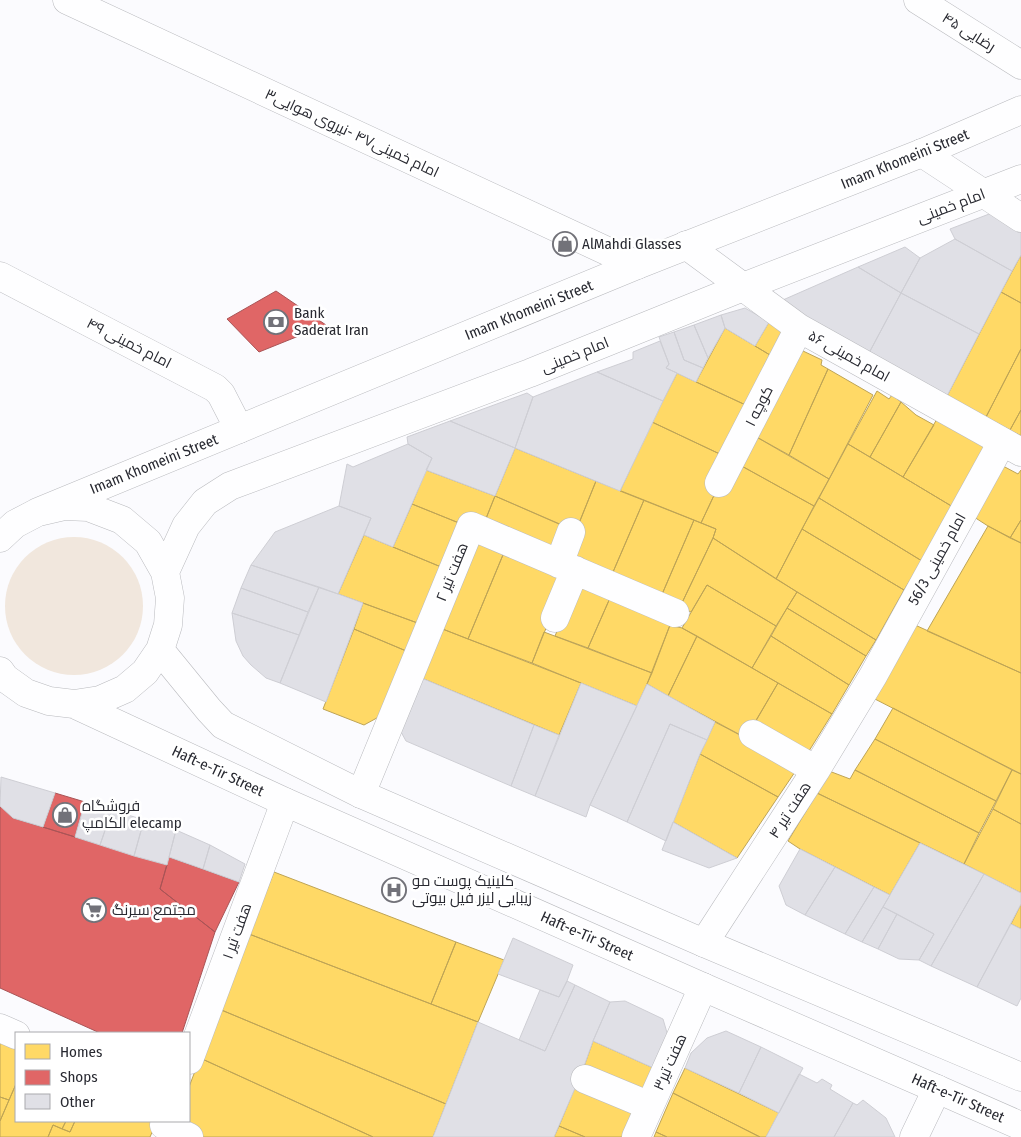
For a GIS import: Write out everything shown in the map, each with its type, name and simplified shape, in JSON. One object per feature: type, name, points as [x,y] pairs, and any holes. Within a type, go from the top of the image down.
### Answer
[{"type":"main road","name":"امام خمینی۴۷ -نیروی هوایی۳","points":[[67,0],[637,265]]},
{"type":"main road","name":"رضایی ۴۵","points":[[918,0],[1021,65]]},
{"type":"main road","name":"Imam Khomeini Street","points":[[38,512],[637,265],[922,153],[1021,110]]},
{"type":"main road","points":[[922,153],[1021,218]]},
{"type":"main road","name":"امام خمینی","points":[[165,572],[186,526],[205,502],[230,486],[530,373],[743,287],[1021,179]]},
{"type":"main road","name":"امام خمینی ۵۶","points":[[686,246],[799,328],[1012,447]]},
{"type":"main road","name":"امام خمینی ۴۹","points":[[0,276],[215,388],[221,394],[239,429]]},
{"type":"main road","name":"کوچه ۱","points":[[719,483],[799,328]]},
{"type":"main road","name":"امام خمینی 56/3","points":[[873,676],[1012,447]]},
{"type":"main road","points":[[0,538],[15,524],[38,512],[64,506],[88,507],[122,520],[148,542],[165,572],[170,598],[168,625],[160,650],[145,672],[124,689],[100,700],[74,704],[49,701],[26,693],[2,677]]},
{"type":"main road","name":"هفت تیر ۲","points":[[360,794],[471,526],[675,613]]},
{"type":"main road","points":[[555,618],[567,567],[571,532]]},
{"type":"main road","points":[[160,650],[223,725],[360,794],[704,943],[1021,1077]]},
{"type":"main road","name":"هفت تیر ۴","points":[[704,943],[816,770],[873,676]]},
{"type":"main road","name":"Haft-e-Tir Street","points":[[74,704],[285,802],[703,988],[938,1088],[1021,1126]]},
{"type":"main road","points":[[753,734],[816,770]]},
{"type":"main road","name":"هفت تیر ۱","points":[[190,1057],[285,802]]},
{"type":"main road","name":"هفت تیر۳","points":[[636,1137],[703,988]]},
{"type":"main road","points":[[0,1028],[15,1035]]},
{"type":"main road","points":[[585,1079],[650,1106]]},
{"type":"main road","points":[[914,1137],[938,1088]]},
{"type":"main road","points":[[165,1122],[164,1124],[189,1137]]},
{"type":"shaded area","points":[[74,537],[100,542],[112,548],[123,557],[132,568],[138,580],[143,606],[138,632],[132,644],[123,655],[112,664],[100,670],[74,675],[48,670],[36,664],[25,655],[16,644],[10,632],[5,606],[10,580],[16,568],[25,557],[36,548],[48,542]]},
{"type":"building: Homes","points":[[1021,255],[1021,303],[1001,292]]},
{"type":"building: Homes","points":[[1001,292],[1021,303],[1021,349],[986,417],[947,396]]},
{"type":"building: Homes","points":[[769,322],[786,331],[770,355],[755,346]]},
{"type":"building: Homes","points":[[725,328],[770,355],[750,407],[696,382]]},
{"type":"building: Homes","points":[[1021,349],[1021,410],[1010,430],[986,417]]},
{"type":"building: Homes","points":[[803,351],[822,360],[821,365],[828,369],[789,455],[753,435],[796,352]]},
{"type":"building: Homes","points":[[828,369],[873,395],[829,479],[789,455]]},
{"type":"building: Homes","points":[[677,373],[750,407],[724,456],[652,422]]},
{"type":"building: Homes","points":[[877,391],[889,399],[892,395],[901,402],[870,457],[848,444]]},
{"type":"building: Homes","points":[[901,402],[916,415],[934,425],[903,477],[870,457]]},
{"type":"building: Homes","points":[[1021,410],[1021,436],[1010,430]]},
{"type":"building: Homes","points":[[937,419],[987,444],[953,507],[903,477]]},
{"type":"building: Homes","points":[[652,422],[724,456],[717,489],[701,523],[620,491]]},
{"type":"building: Homes","points":[[753,435],[829,479],[814,506],[738,464]]},
{"type":"building: Homes","points":[[848,444],[953,507],[922,561],[819,498]]},
{"type":"building: Homes","points":[[515,448],[596,481],[576,531],[495,496]]},
{"type":"building: Homes","points":[[738,464],[814,506],[776,579],[713,538],[716,529],[701,523],[717,489]]},
{"type":"building: Homes","points":[[1003,466],[1018,474],[1021,470],[1021,520],[1010,538],[974,517]]},
{"type":"building: Homes","points":[[426,470],[495,496],[483,526],[464,525],[412,504]]},
{"type":"building: Homes","points":[[596,481],[644,500],[610,579],[564,560]]},
{"type":"building: Homes","points":[[495,496],[568,528],[557,556],[483,526]]},
{"type":"building: Homes","points":[[819,498],[922,561],[904,590],[802,529]]},
{"type":"building: Homes","points":[[644,500],[694,520],[660,599],[610,579]]},
{"type":"building: Homes","points":[[412,504],[464,525],[446,569],[393,547]]},
{"type":"building: Homes","points":[[694,520],[716,529],[680,607],[660,599]]},
{"type":"building: Homes","points":[[1021,520],[1021,543],[1010,538]]},
{"type":"building: Homes","points":[[988,526],[1021,543],[1021,673],[927,631]]},
{"type":"building: Homes","points":[[802,529],[904,590],[876,640],[776,579]]},
{"type":"building: Homes","points":[[364,535],[446,569],[423,625],[338,594]]},
{"type":"building: Homes","points":[[477,538],[505,550],[468,639],[440,628]]},
{"type":"building: Homes","points":[[713,538],[797,592],[776,626],[707,585],[691,612],[680,607]]},
{"type":"building: Homes","points":[[505,550],[567,576],[532,663],[468,639]]},
{"type":"building: Homes","points":[[707,585],[776,626],[752,668],[682,628]]},
{"type":"building: Homes","points":[[585,587],[610,598],[588,648],[555,636],[573,593]]},
{"type":"building: Homes","points":[[797,592],[876,640],[866,656],[787,608]]},
{"type":"building: Homes","points":[[610,598],[670,625],[652,673],[588,648]]},
{"type":"building: Homes","points":[[363,603],[423,625],[411,653],[354,629]]},
{"type":"building: Homes","points":[[787,608],[866,656],[849,685],[771,636]]},
{"type":"building: Homes","points":[[670,625],[682,628],[697,636],[668,696],[647,684]]},
{"type":"building: Homes","points":[[915,625],[1021,673],[1021,774],[871,697]]},
{"type":"building: Homes","points":[[440,628],[581,683],[559,735],[419,677]]},
{"type":"building: Homes","points":[[354,629],[411,653],[386,713],[364,725],[323,709]]},
{"type":"building: Homes","points":[[544,632],[652,673],[637,706],[532,663]]},
{"type":"building: Homes","points":[[697,636],[778,683],[746,738],[668,696]]},
{"type":"building: Homes","points":[[771,636],[849,685],[832,714],[752,668]]},
{"type":"building: Homes","points":[[778,683],[832,714],[804,759],[752,727]]},
{"type":"building: Homes","points":[[893,708],[1012,770],[996,801],[875,739]]},
{"type":"building: Homes","points":[[715,722],[799,766],[778,797],[700,754]]},
{"type":"building: Homes","points":[[875,739],[996,801],[979,833],[855,770]]},
{"type":"building: Homes","points":[[700,754],[778,797],[737,858],[673,822]]},
{"type":"building: Homes","points":[[855,770],[979,833],[964,864],[817,793],[829,771],[850,779]]},
{"type":"building: Homes","points":[[1012,770],[1021,774],[1021,824],[993,809]]},
{"type":"building: Homes","points":[[817,793],[920,843],[890,895],[788,841]]},
{"type":"building: Homes","points":[[993,809],[1021,824],[1021,893],[964,864]]},
{"type":"building: Homes","points":[[274,872],[456,942],[431,1004],[249,934]]},
{"type":"building: Homes","points":[[1021,904],[1021,929],[1011,924]]},
{"type":"building: Homes","points":[[249,934],[478,1022],[446,1104],[219,1009]]},
{"type":"building: Homes","points":[[456,942],[504,960],[478,1022],[431,1004]]},
{"type":"building: Homes","points":[[219,1009],[446,1104],[433,1137],[373,1137],[200,1058]]},
{"type":"building: Homes","points":[[0,1036],[15,1043],[15,1086],[9,1100],[0,1097]]},
{"type":"building: Homes","points":[[593,1041],[658,1070],[646,1098],[582,1072]]},
{"type":"building: Homes","points":[[200,1058],[373,1137],[203,1137],[175,1122],[190,1122],[190,1084]]},
{"type":"building: Homes","points":[[685,1068],[779,1113],[766,1137],[760,1137],[673,1093]]},
{"type":"building: Homes","points":[[578,1080],[638,1106],[625,1137],[585,1137],[559,1126]]},
{"type":"building: Homes","points":[[15,1086],[15,1122],[66,1122],[62,1129],[53,1125],[48,1137],[0,1137],[0,1121]]},
{"type":"building: Homes","points":[[673,1093],[760,1137],[667,1137],[656,1132]]},
{"type":"building: Homes","points":[[0,1097],[9,1100],[0,1121]]},
{"type":"building: Homes","points":[[66,1122],[75,1122],[70,1132],[62,1129]]},
{"type":"building: Homes","points":[[75,1122],[157,1122],[150,1137],[48,1137],[53,1125],[70,1132]]},
{"type":"building: Homes","points":[[559,1126],[585,1137],[554,1137]]},
{"type":"building: Homes","points":[[656,1132],[667,1137],[654,1137]]},
{"type":"building: Shops","name":"Bank Saderat Iran","points":[[276,291],[326,325],[259,352],[227,319]]},
{"type":"building: Shops","name":"فروشگاه الکامپ elecamp","points":[[55,793],[85,802],[75,837],[43,827]]},
{"type":"building: Shops","name":"مجتمع سیرنگ","points":[[0,806],[13,818],[167,865],[160,889],[215,932],[182,1032],[98,1032],[0,988]]},
{"type":"building: Shops","points":[[169,857],[239,882],[215,932],[160,889]]},
{"type":"building: Other","points":[[997,211],[1021,228],[1021,255],[1012,271],[955,239],[950,229]]},
{"type":"building: Other","points":[[955,239],[1012,271],[979,334],[901,293],[920,258]]},
{"type":"building: Other","points":[[905,247],[920,258],[901,293],[858,267]]},
{"type":"building: Other","points":[[858,267],[901,293],[869,353],[776,303]]},
{"type":"building: Other","points":[[901,293],[979,334],[947,396],[869,353]]},
{"type":"building: Other","points":[[745,308],[769,322],[755,346],[725,328],[721,315]]},
{"type":"building: Other","points":[[721,315],[725,328],[708,358],[694,325]]},
{"type":"building: Other","points":[[694,325],[708,358],[703,368],[684,360],[674,332]]},
{"type":"building: Other","points":[[674,332],[684,360],[703,368],[696,382],[666,368],[669,364],[659,337]]},
{"type":"building: Other","points":[[660,341],[669,364],[666,368],[677,373],[663,401],[597,372],[633,359],[633,352]]},
{"type":"building: Other","points":[[597,372],[663,401],[620,491],[515,448],[533,397]]},
{"type":"building: Other","points":[[527,393],[533,397],[515,448],[450,421]]},
{"type":"building: Other","points":[[450,421],[515,448],[495,496],[426,470],[432,458],[408,444],[407,437]]},
{"type":"building: Other","points":[[408,444],[432,458],[393,547],[364,535],[371,518],[339,506],[347,464],[353,467]]},
{"type":"building: Other","points":[[339,506],[371,518],[338,594],[251,565],[275,532]]},
{"type":"building: Other","points":[[251,565],[319,587],[308,612],[241,588]]},
{"type":"building: Other","points":[[319,587],[363,603],[326,702],[280,683]]},
{"type":"building: Other","points":[[241,588],[308,612],[299,635],[232,613]]},
{"type":"building: Other","points":[[232,613],[299,635],[280,683],[266,678],[243,656],[236,641]]},
{"type":"building: Other","points":[[419,677],[534,725],[511,786],[406,741],[400,730]]},
{"type":"building: Other","points":[[581,683],[637,706],[586,817],[535,796]]},
{"type":"building: Other","points":[[647,684],[715,722],[707,740],[670,724],[627,822],[590,805]]},
{"type":"building: Other","points":[[670,724],[707,740],[666,841],[627,822]]},
{"type":"building: Other","points":[[534,725],[559,735],[535,796],[511,786]]},
{"type":"building: Other","points":[[1,777],[55,793],[43,827],[13,818],[0,806]]},
{"type":"building: Other","points":[[85,802],[112,810],[100,845],[75,837]]},
{"type":"building: Other","points":[[112,810],[144,820],[134,856],[100,845]]},
{"type":"building: Other","points":[[144,820],[176,830],[167,865],[134,856]]},
{"type":"building: Other","points":[[673,822],[737,858],[709,868],[662,850]]},
{"type":"building: Other","points":[[176,830],[210,845],[203,869],[169,857]]},
{"type":"building: Other","points":[[920,843],[984,874],[931,966],[919,960],[934,934],[883,907]]},
{"type":"building: Other","points":[[210,845],[245,864],[239,882],[203,869]]},
{"type":"building: Other","points":[[800,849],[835,867],[805,915],[786,905],[779,886]]},
{"type":"building: Other","points":[[835,867],[874,887],[845,934],[805,915]]},
{"type":"building: Other","points":[[984,874],[1021,893],[1021,904],[977,987],[931,966]]},
{"type":"building: Other","points":[[874,887],[890,895],[862,942],[845,934]]},
{"type":"building: Other","points":[[883,907],[897,914],[878,949],[862,942]]},
{"type":"building: Other","points":[[897,914],[934,934],[919,960],[899,959],[878,949]]},
{"type":"building: Other","points":[[1011,924],[1021,929],[1021,998],[1017,1006],[977,987]]},
{"type":"building: Other","points":[[513,938],[573,965],[559,997],[498,974]]},
{"type":"building: Other","points":[[567,981],[575,985],[545,1051],[519,1040],[540,990],[559,997]]},
{"type":"building: Other","points":[[575,985],[610,1002],[554,1137],[433,1137],[478,1022],[545,1051]]},
{"type":"building: Other","points":[[625,1001],[663,1019],[670,1043],[658,1070],[593,1041],[610,1002]]},
{"type":"building: Other","points":[[726,1031],[761,1047],[739,1093],[685,1068],[691,1053],[707,1038]]},
{"type":"building: Other","points":[[761,1047],[803,1068],[779,1113],[739,1093]]},
{"type":"building: Other","points":[[799,1074],[817,1083],[822,1079],[832,1085],[830,1089],[853,1103],[834,1137],[766,1137]]},
{"type":"building: Other","points":[[863,1100],[886,1118],[895,1137],[834,1137],[853,1103],[857,1105]]},
{"type":"place","name":"AlMahdi Glasses","points":[[565,244]]},
{"type":"place","name":"Bank Saderat Iran","points":[[276,322]]},
{"type":"place","name":"فروشگاه الکامپ elecamp","points":[[65,815]]},
{"type":"place","name":"کلینیک پوست مو زیبایی لیزر فیل بیوتی","points":[[394,890]]},
{"type":"place","name":"مجتمع سیرنگ","points":[[94,910]]}]
